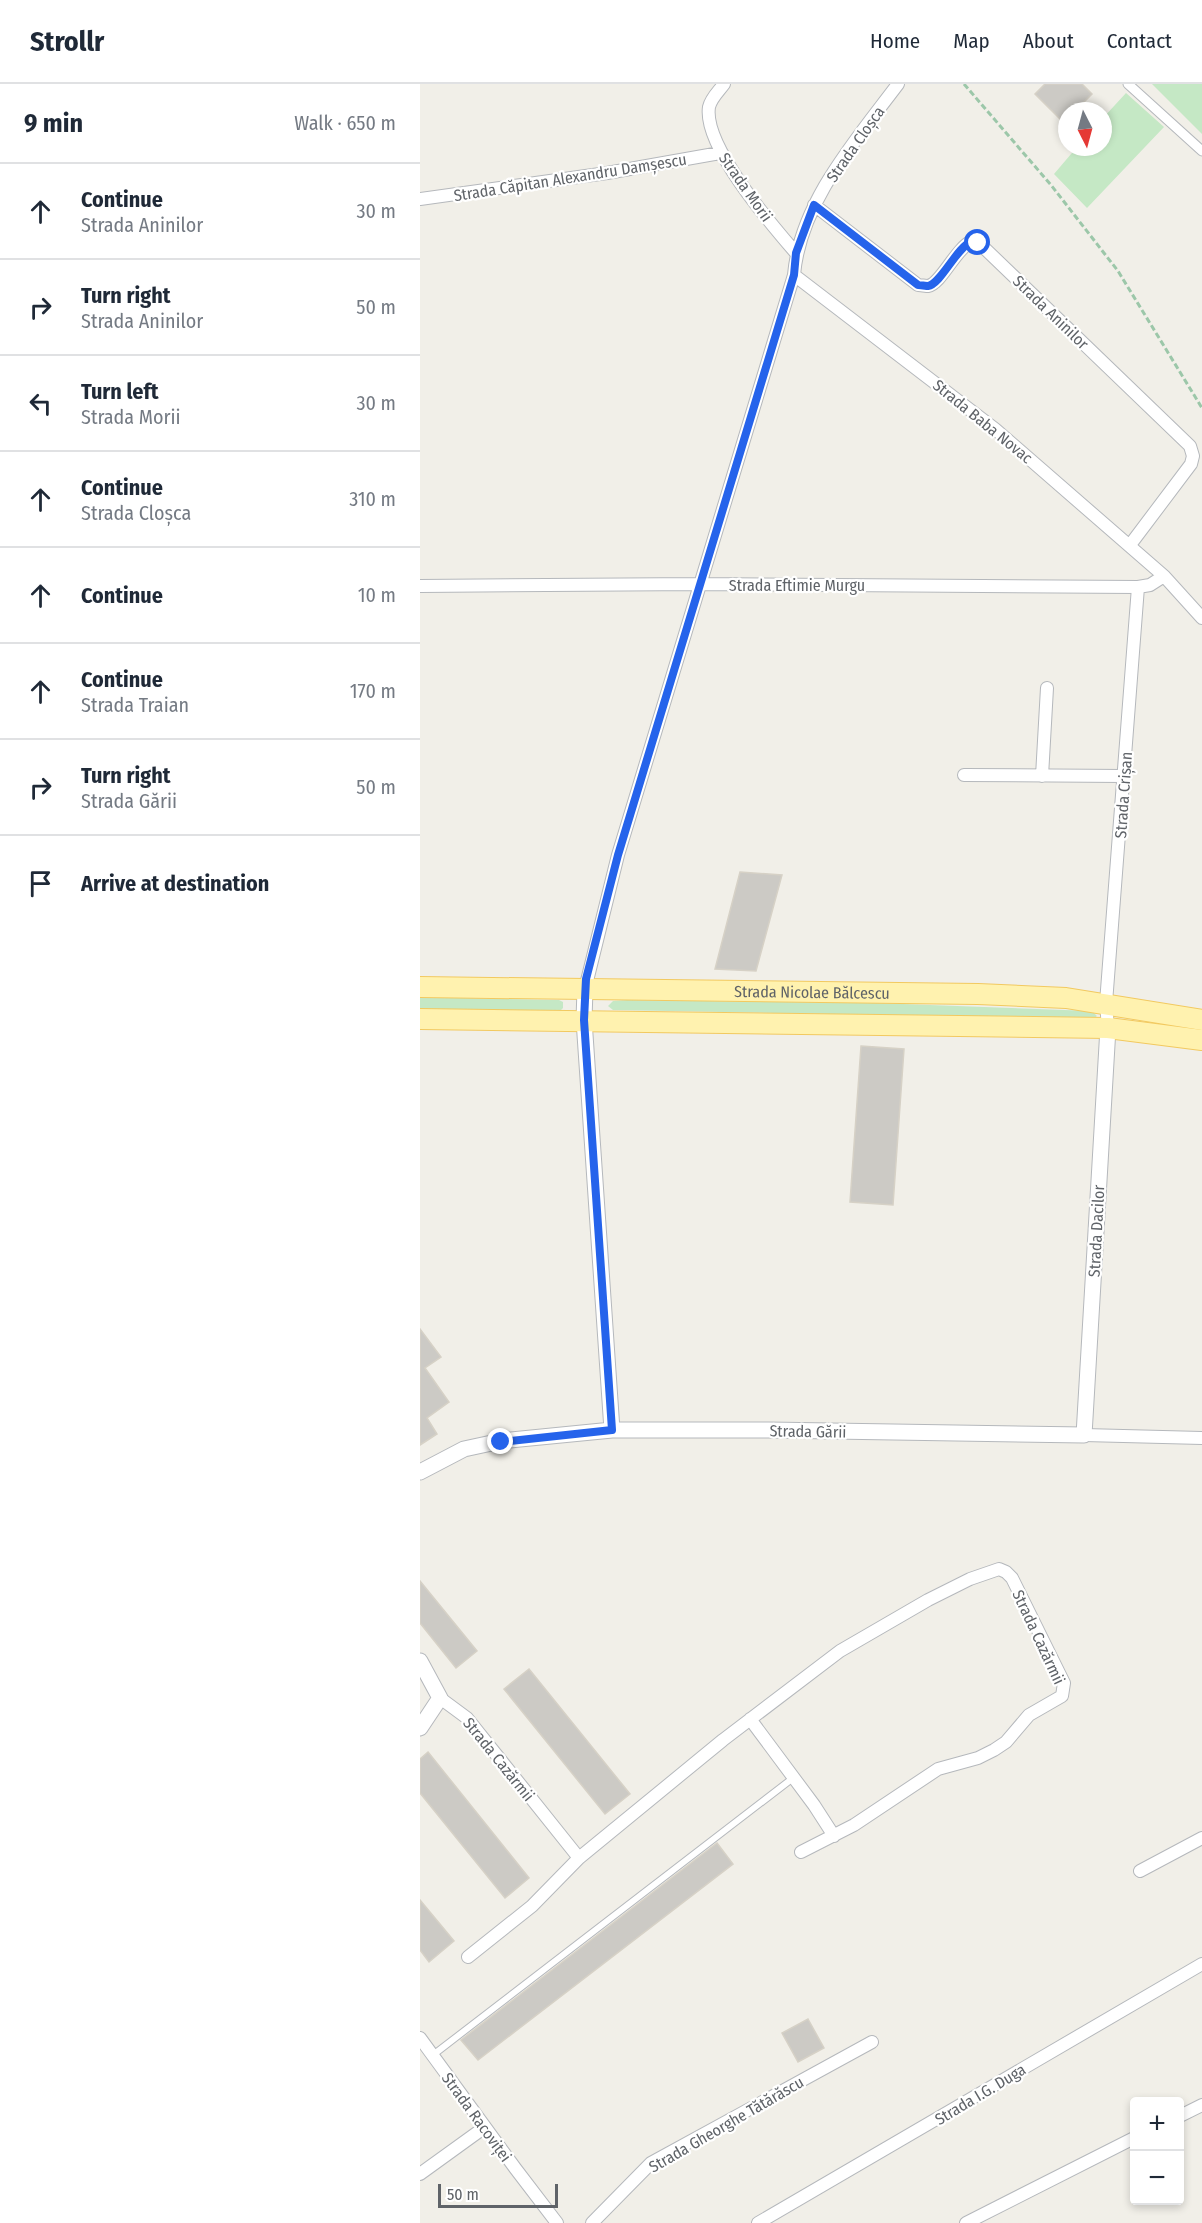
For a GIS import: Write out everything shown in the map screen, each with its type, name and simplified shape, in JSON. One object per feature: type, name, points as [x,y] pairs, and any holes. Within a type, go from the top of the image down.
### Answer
[{"type":"main road","name":"Strada Nicolae Bălcescu","points":[[420,987],[978,994],[1066,998],[1202,1020]]},
{"type":"main road","name":"Strada Nicolae Bălcescu","points":[[420,1019],[1108,1028],[1202,1040]]},
{"type":"street","name":"Strada Morii","points":[[724,84],[709,110],[720,153],[750,196],[796,253]]},
{"type":"street","name":"Strada Cloșca","points":[[814,205],[898,84]]},
{"type":"street","points":[[1128,84],[1202,151]]},
{"type":"street","name":"Strada Căpitan Alexandru Damșescu","points":[[420,200],[608,173],[720,153]]},
{"type":"street","points":[[612,1430],[584,1020],[585,989],[618,855],[794,275],[796,253],[814,205]]},
{"type":"street","name":"Strada Aninilor","points":[[814,205],[918,285],[927,286],[935,282],[965,244],[972,241],[978,243],[1190,446],[1193,456],[1191,464],[1130,544]]},
{"type":"street","name":"Strada Baba Novac","points":[[794,275],[995,429],[1130,544],[1164,576],[1202,618]]},
{"type":"street","points":[[1138,587],[1150,585],[1164,576]]},
{"type":"street","name":"Strada Eftimie Murgu","points":[[420,586],[701,584],[1138,587]]},
{"type":"street","name":"Strada Crișan","points":[[1108,1028],[1106,1003],[1138,587]]},
{"type":"street","points":[[1042,776],[1047,688]]},
{"type":"street","points":[[964,775],[1124,776]]},
{"type":"street","name":"Strada Dacilor","points":[[1084,1435],[1108,1028]]},
{"type":"street","name":"Strada Gării","points":[[420,1472],[464,1449],[512,1440],[612,1430],[1202,1438]]},
{"type":"street","name":"Strada Cazărmii","points":[[468,1957],[532,1906],[579,1858],[750,1719],[840,1651],[918,1605],[987,1572],[999,1569],[1006,1572],[1064,1683],[1062,1696],[1029,1715],[1006,1742],[994,1750],[978,1758],[938,1770],[855,1825],[801,1852]]},
{"type":"street","name":"Strada Cazărmii","points":[[420,1661],[440,1698],[467,1718],[579,1858]]},
{"type":"street","points":[[420,1728],[440,1698]]},
{"type":"street","points":[[750,1719],[834,1836]]},
{"type":"street","points":[[1140,1872],[1202,1838]]},
{"type":"street","name":"Strada I.G. Duga","points":[[758,2223],[1202,1964]]},
{"type":"street","name":"Strada Racoviței","points":[[420,2038],[557,2223]]},
{"type":"street","name":"Strada Gheorghe Tătărăscu","points":[[592,2223],[651,2163],[872,2042]]},
{"type":"street","points":[[1184,2114],[1202,2105]]},
{"type":"street","points":[[420,2174],[485,2127]]},
{"type":"street","points":[[966,2223],[1130,2140]]},
{"type":"lane","points":[[432,2055],[793,1778]]},
{"type":"path","points":[[964,84],[1051,185],[1119,271],[1202,408]]},
{"type":"green space","points":[[1152,84],[1202,84],[1202,134]]},
{"type":"green space","points":[[1126,93],[1164,127],[1087,208],[1054,174],[1069,156],[1112,156],[1112,108]]},
{"type":"green space","points":[[420,997],[559,1000],[563,1002],[563,1008],[559,1012],[420,1009]]},
{"type":"green space","points":[[613,1001],[876,1003],[1092,1011],[1097,1016],[1093,1019],[613,1010],[608,1006]]},
{"type":"building","points":[[1045,84],[1082,84],[1092,94],[1084,102],[1058,102],[1058,117],[1035,94]]},
{"type":"building","points":[[740,872],[782,875],[756,971],[715,969]]},
{"type":"building","points":[[861,1046],[904,1049],[893,1205],[850,1202]]},
{"type":"building","points":[[420,1329],[441,1357],[425,1368],[449,1402],[427,1418],[437,1434],[420,1445]]},
{"type":"building","points":[[420,1581],[477,1651],[456,1668],[420,1623]]},
{"type":"building","points":[[529,1669],[630,1794],[605,1814],[504,1689]]},
{"type":"building","points":[[428,1752],[529,1878],[505,1898],[420,1793],[420,1759]]},
{"type":"building","points":[[717,1843],[733,1864],[478,2060],[461,2040]]},
{"type":"building","points":[[420,1900],[454,1941],[429,1962],[420,1950]]},
{"type":"building","points":[[808,2019],[824,2048],[798,2062],[782,2033]]},
{"type":"route","points":[[501,1442],[612,1430],[584,1020],[586,979],[618,855],[794,275],[796,253],[814,205],[918,285],[927,286],[935,282],[965,244],[972,241],[978,243]]}]
